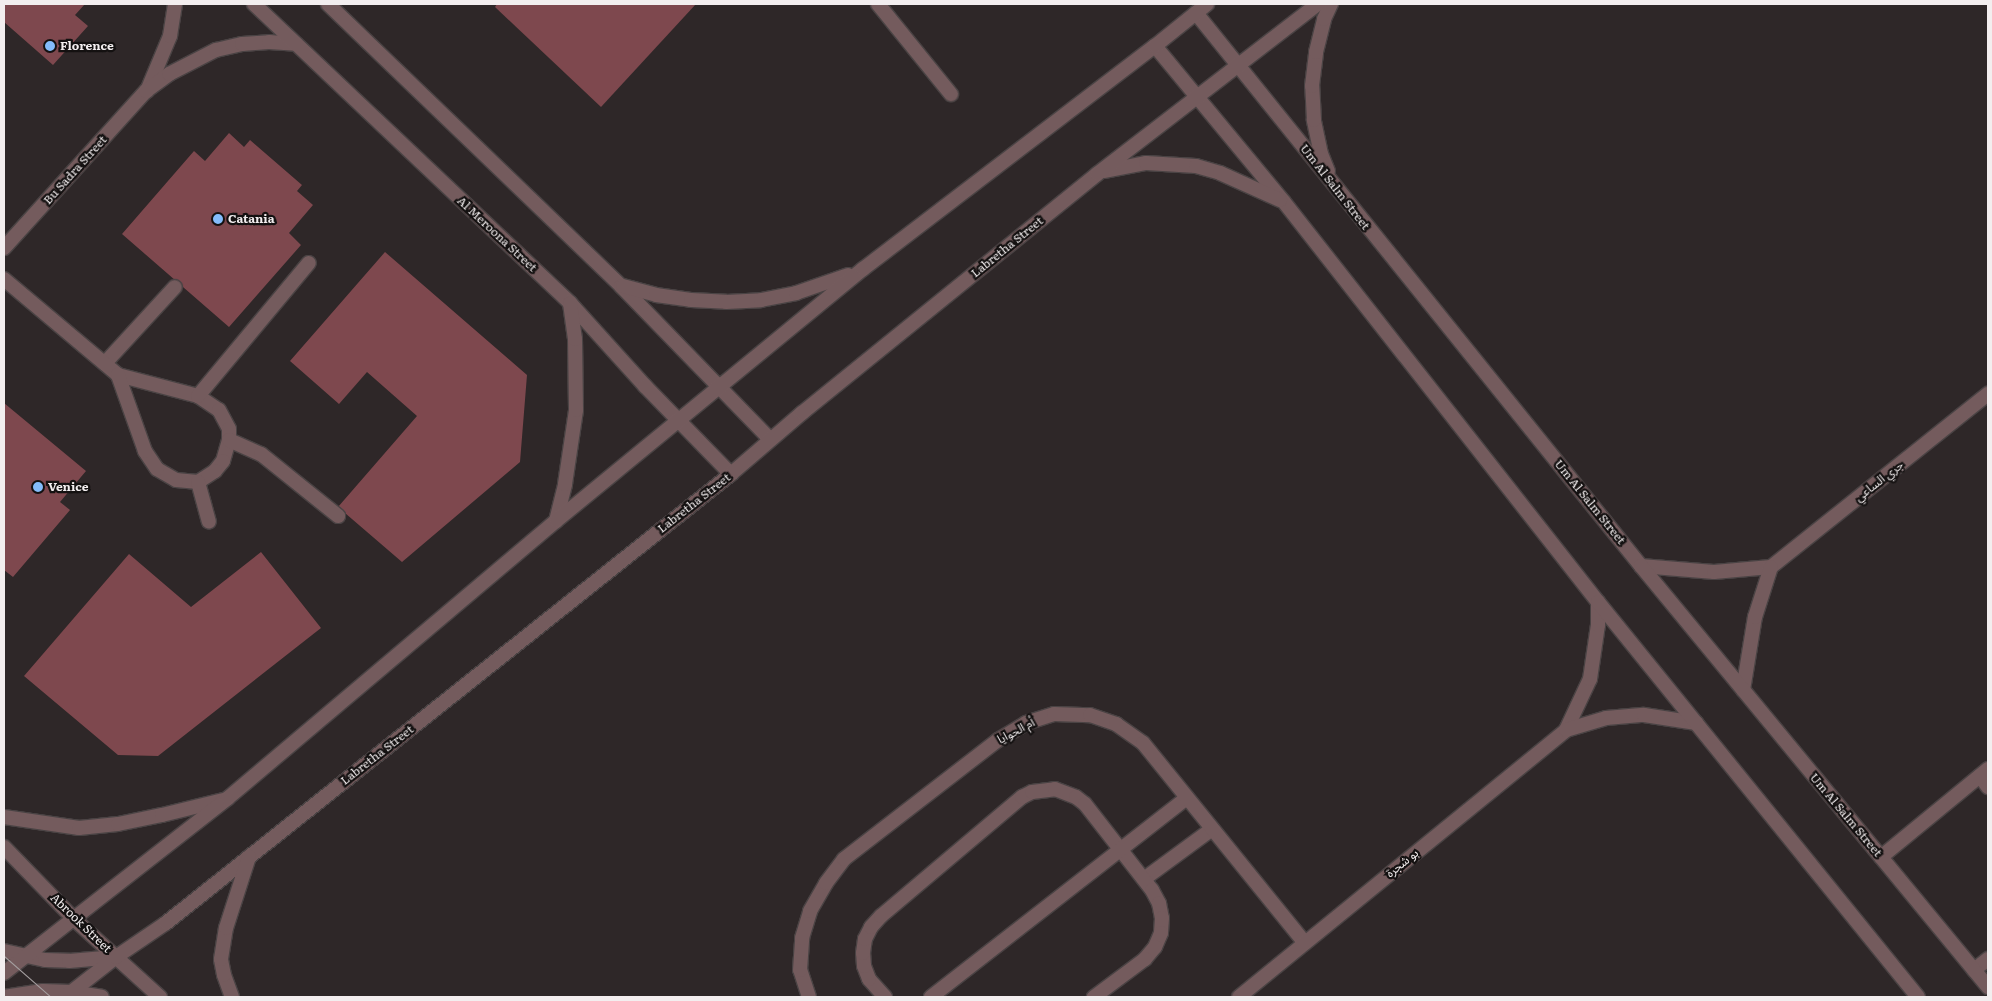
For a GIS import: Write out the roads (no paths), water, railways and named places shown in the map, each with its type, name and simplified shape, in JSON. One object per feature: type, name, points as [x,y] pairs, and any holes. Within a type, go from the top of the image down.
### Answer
[{"type":"street","name":"Bu Sadra Street","points":[[146,91],[170,36],[175,4]]},
{"type":"street","name":"Al Meroona Street","points":[[254,4],[570,303],[644,386],[731,474]]},
{"type":"street","points":[[328,4],[441,110],[621,286],[770,439]]},
{"type":"street","points":[[878,4],[951,94]]},
{"type":"street","name":"Labretha Street","points":[[69,995],[116,957],[166,923],[731,474],[770,439],[1097,174],[1318,4]]},
{"type":"street","points":[[1331,4],[1324,19],[1316,52],[1312,86],[1314,120],[1322,154],[1334,186]]},
{"type":"street","points":[[4,974],[228,798],[556,521],[863,269],[1202,8]]},
{"type":"street","name":"Um Al Salm Street","points":[[1202,8],[1240,65],[1334,186],[1641,566],[1988,987]]},
{"type":"street","name":"Bu Sadra Street","points":[[4,248],[146,91],[170,74],[216,50],[251,43],[296,44]]},
{"type":"street","points":[[1155,46],[1284,202],[1598,602],[1918,997]]},
{"type":"street","points":[[1097,174],[1121,166],[1146,163],[1180,164],[1220,173],[1284,202]]},
{"type":"street","points":[[198,396],[309,263]]},
{"type":"street","points":[[621,286],[656,295],[691,300],[761,300],[796,293],[830,283],[863,269]]},
{"type":"street","points":[[4,279],[118,375],[150,461],[166,476],[176,480],[198,482],[215,471],[223,461],[229,440],[229,429],[219,410],[198,396],[118,375]]},
{"type":"street","points":[[105,363],[175,287]]},
{"type":"street","points":[[556,521],[565,484],[576,410],[575,348],[570,303]]},
{"type":"street","name":"جري الساعي","points":[[1771,567],[1988,394]]},
{"type":"street","points":[[229,440],[261,454],[338,516]]},
{"type":"street","points":[[198,482],[209,522]]},
{"type":"street","points":[[1641,566],[1714,572],[1771,567],[1755,617],[1743,690]]},
{"type":"street","name":"بو شجرة","points":[[1566,730],[1590,679],[1597,633],[1598,602]]},
{"type":"street","name":"أم الحوايا","points":[[810,997],[800,970],[802,938],[810,911],[826,883],[844,859],[998,740],[1026,723],[1054,714],[1090,715],[1116,724],[1143,743],[1305,943]]},
{"type":"street","name":"بو شجرة","points":[[1239,997],[1566,730],[1606,718],[1644,715],[1696,723]]},
{"type":"street","points":[[1881,857],[1985,777]]},
{"type":"street","points":[[885,997],[869,979],[864,966],[863,952],[865,939],[871,927],[880,916],[1022,798],[1032,792],[1055,789],[1076,797],[1085,804],[1144,879],[1159,903],[1162,918],[1161,933],[1155,947],[1145,959],[1094,997]]},
{"type":"street","points":[[4,817],[79,828],[162,815],[228,798]]},
{"type":"street","points":[[931,997],[1187,798]]},
{"type":"street","points":[[1144,879],[1212,829]]},
{"type":"street","name":"Abrook Street","points":[[4,847],[75,920],[160,997]]},
{"type":"street","points":[[232,997],[224,975],[221,959],[226,928],[249,856]]},
{"type":"street","points":[[4,951],[25,957],[69,961],[116,957]]},
{"type":"street","points":[[1974,970],[1988,959]]},
{"type":"street","points":[[4,997],[43,991],[102,997]]},
{"type":"tram line","points":[[4,956],[51,997]]},
{"type":"place","name":"Florence","points":[[50,46]]},
{"type":"place","name":"Catania","points":[[218,219]]},
{"type":"place","name":"Venice","points":[[38,487]]}]
